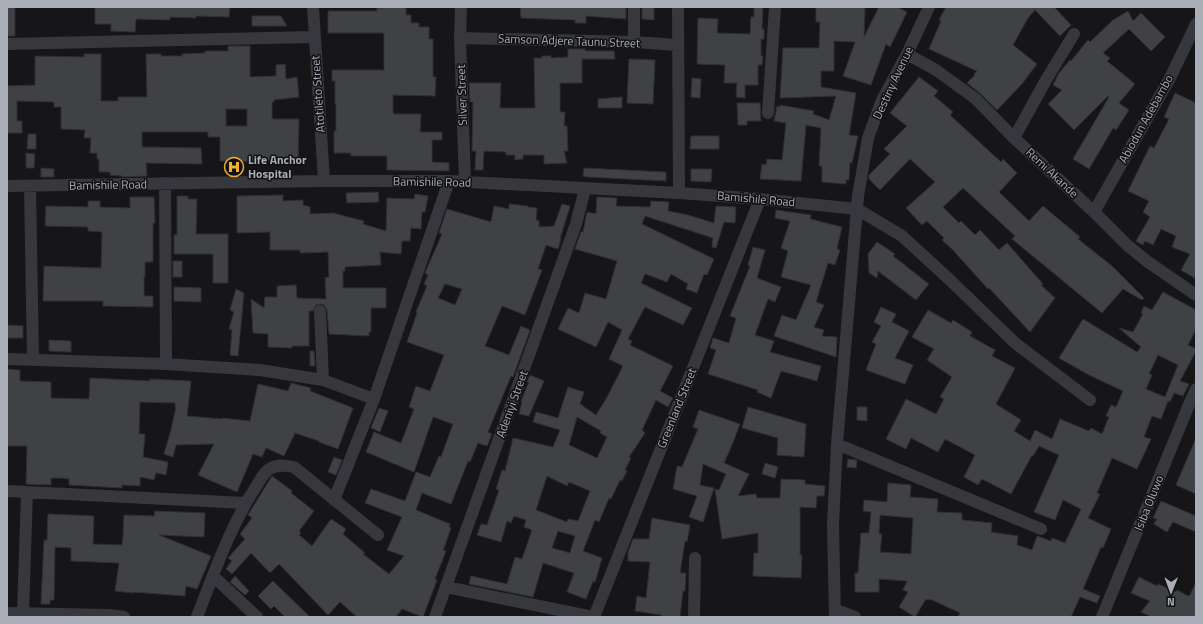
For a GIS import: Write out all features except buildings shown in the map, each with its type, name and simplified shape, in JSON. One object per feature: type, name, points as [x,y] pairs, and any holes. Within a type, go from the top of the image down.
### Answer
[{"type":"street","name":"Atotileto Street","points":[[313,7],[324,181]]},
{"type":"street","name":"Silver Street","points":[[461,7],[460,38],[465,182]]},
{"type":"street","points":[[634,7],[634,42]]},
{"type":"street","points":[[678,7],[679,193]]},
{"type":"street","points":[[768,113],[775,7]]},
{"type":"street","name":"Destiny Avenue","points":[[836,613],[833,524],[837,444],[858,196],[868,138],[882,100],[930,7]]},
{"type":"street","name":"Abiodun Adebambo","points":[[1094,212],[1170,78],[1196,24]]},
{"type":"street","points":[[1014,138],[1046,80],[1074,34]]},
{"type":"street","points":[[7,44],[314,37]]},
{"type":"street","name":"Samson Adjere Taunu Street","points":[[460,38],[634,42],[678,45]]},
{"type":"street","name":"Remi Akande","points":[[907,54],[936,70],[976,99],[1014,138],[1094,212],[1127,245],[1148,262],[1196,295]]},
{"type":"street","name":"Bamishile Road","points":[[7,186],[324,181],[449,181],[679,193],[760,199],[857,209]]},
{"type":"street","points":[[334,500],[374,399],[449,181]]},
{"type":"street","points":[[165,183],[166,364]]},
{"type":"street","points":[[30,186],[33,360]]},
{"type":"street","name":"Adeniyi Street","points":[[435,617],[576,224],[585,189]]},
{"type":"street","name":"Greenland Street","points":[[593,617],[760,199]]},
{"type":"street","points":[[857,209],[902,236],[1015,343],[1090,400]]},
{"type":"street","points":[[320,311],[323,380]]},
{"type":"street","points":[[7,359],[166,364],[260,370],[323,380],[374,399]]},
{"type":"street","name":"Isiba Oluwo","points":[[1102,617],[1192,409],[1196,389]]},
{"type":"street","points":[[837,444],[1041,529]]},
{"type":"street","points":[[197,617],[213,576],[245,504],[266,471],[274,466],[294,466],[378,535]]},
{"type":"street","points":[[7,491],[245,504]]},
{"type":"street","points":[[23,613],[27,492]]},
{"type":"street","points":[[694,617],[695,558]]},
{"type":"street","points":[[213,576],[257,617]]},
{"type":"street","points":[[446,587],[593,617]]},
{"type":"street","points":[[7,613],[109,615],[124,617]]},
{"type":"street","points":[[836,613],[855,617]]},
{"type":"place","name":"Life Anchor Hospital","points":[[234,167]]}]
